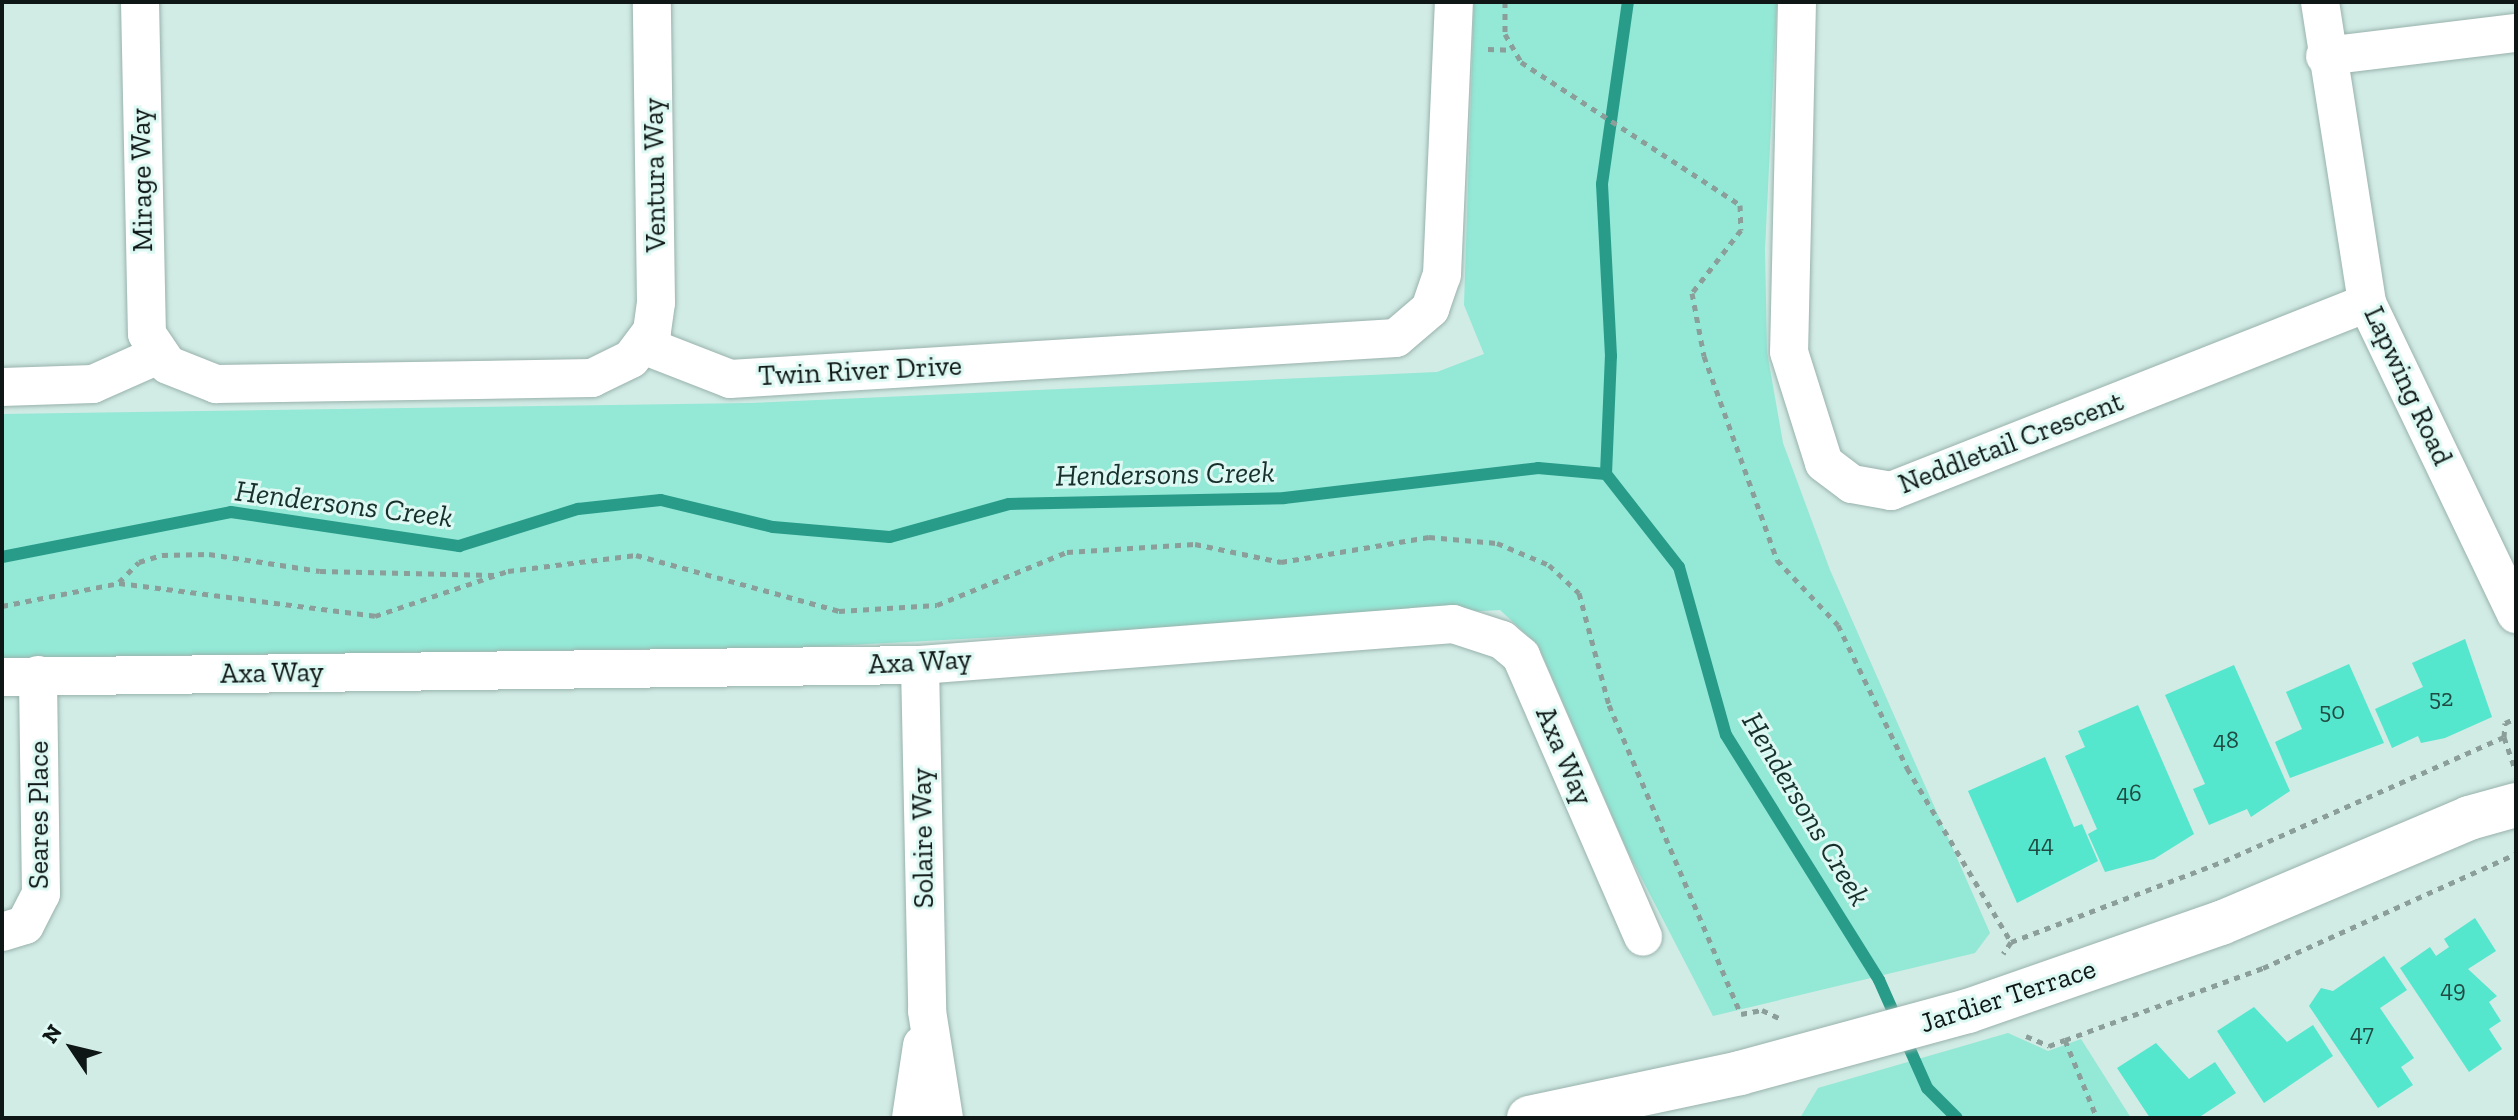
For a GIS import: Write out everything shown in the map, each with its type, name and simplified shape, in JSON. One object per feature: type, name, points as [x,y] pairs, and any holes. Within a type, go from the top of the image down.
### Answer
[{"type":"street","name":"Mirage Way","points":[[140,2],[143,312],[158,355]]},
{"type":"street","name":"Ventura Way","points":[[643,345],[656,303],[652,2]]},
{"type":"street","name":"Twin River Drive","points":[[643,345],[730,379],[1396,338],[1430,309],[1442,275],[1454,2]]},
{"type":"street","name":"Neddletail Crescent","points":[[1797,2],[1789,352],[1824,463],[1852,484],[1891,491],[2367,303]]},
{"type":"street","name":"Lapwing Road","points":[[2320,2],[2325,56],[2367,303],[2516,614]]},
{"type":"street","points":[[2325,56],[2516,33]]},
{"type":"street","points":[[2,387],[93,384],[158,355],[184,375],[216,384],[576,379],[620,368],[643,345]]},
{"type":"street","name":"Axa Way","points":[[20,676],[920,665],[1254,634],[1453,624],[1484,632],[1521,656],[1643,937]]},
{"type":"street","name":"Solaire Way","points":[[920,665],[927,1011],[944,1118]]},
{"type":"street","name":"Seares Place","points":[[2,932],[25,925],[41,894],[20,676]]},
{"type":"street","name":"Jardier Terrace","points":[[2469,818],[2510,757]]},
{"type":"street","name":"Jardier Terrace","points":[[1529,1118],[1842,1048],[1984,1006],[2221,923],[2469,818],[2516,805]]},
{"type":"street","name":"Solaire Way","points":[[911,1118],[927,1011]]},
{"type":"path","points":[[1505,2],[1511,50],[1533,72],[1725,191],[1740,205],[1744,222],[1696,279],[1691,310],[1773,549],[1795,588],[1838,625],[1907,768],[2011,942]]},
{"type":"path","points":[[119,583],[139,562],[178,554],[320,571],[494,575]]},
{"type":"path","points":[[2516,718],[2505,723],[2510,757],[2516,771]]},
{"type":"path","points":[[2510,757],[2011,942],[1990,976],[1984,1006],[2008,1029],[2049,1046],[2263,968],[2516,854]]},
{"type":"path","points":[[2065,1040],[2097,1118]]},
{"type":"green space","points":[[1474,2],[1777,2],[1765,249],[1767,352],[1783,443],[1830,570],[1990,933],[1975,953],[1713,1016],[1628,852],[1538,645],[1500,610],[813,647],[2,658],[2,414],[751,403],[1437,372],[1484,354],[1464,305]]},
{"type":"green space","points":[[2008,1033],[2048,1051],[2081,1039],[2131,1118],[1800,1118],[1818,1088]]},
{"type":"building","points":[[2465,639],[2492,717],[2445,738],[2421,743],[2418,736],[2392,748],[2375,709],[2423,687],[2412,663]]},
{"type":"building","points":[[2349,664],[2384,743],[2290,778],[2275,742],[2302,729],[2286,692]]},
{"type":"building","points":[[2234,665],[2290,791],[2251,817],[2247,809],[2209,825],[2193,789],[2205,784],[2165,695]]},
{"type":"building","points":[[2138,705],[2194,834],[2154,859],[2105,872],[2088,834],[2097,829],[2065,756],[2085,747],[2078,731]]},
{"type":"building","points":[[2045,757],[2074,827],[2082,824],[2098,861],[2017,903],[1968,791]]},
{"type":"building","points":[[2475,918],[2496,951],[2468,969],[2497,996],[2489,1002],[2501,1021],[2489,1029],[2502,1049],[2469,1072],[2400,968],[2430,947],[2436,956],[2449,947],[2444,939]]},
{"type":"building","points":[[2384,956],[2407,990],[2380,1008],[2414,1058],[2401,1067],[2413,1085],[2378,1108],[2309,1006],[2321,988],[2333,991]]},
{"type":"building","points":[[2254,1007],[2287,1042],[2313,1025],[2333,1056],[2264,1103],[2217,1031]]},
{"type":"building","points":[[2156,1043],[2189,1079],[2215,1062],[2236,1093],[2198,1118],[2150,1118],[2117,1068]]},
{"type":"waterway","points":[[1606,474],[1611,356],[1602,184],[1628,2]]},
{"type":"waterway","name":"Hendersons Creek","points":[[2,557],[231,512],[459,546],[578,509],[661,500],[773,527],[890,537],[1009,504],[1284,498],[1538,468],[1606,474],[1679,567],[1726,735],[1879,980],[1927,1088],[1957,1118]]}]
